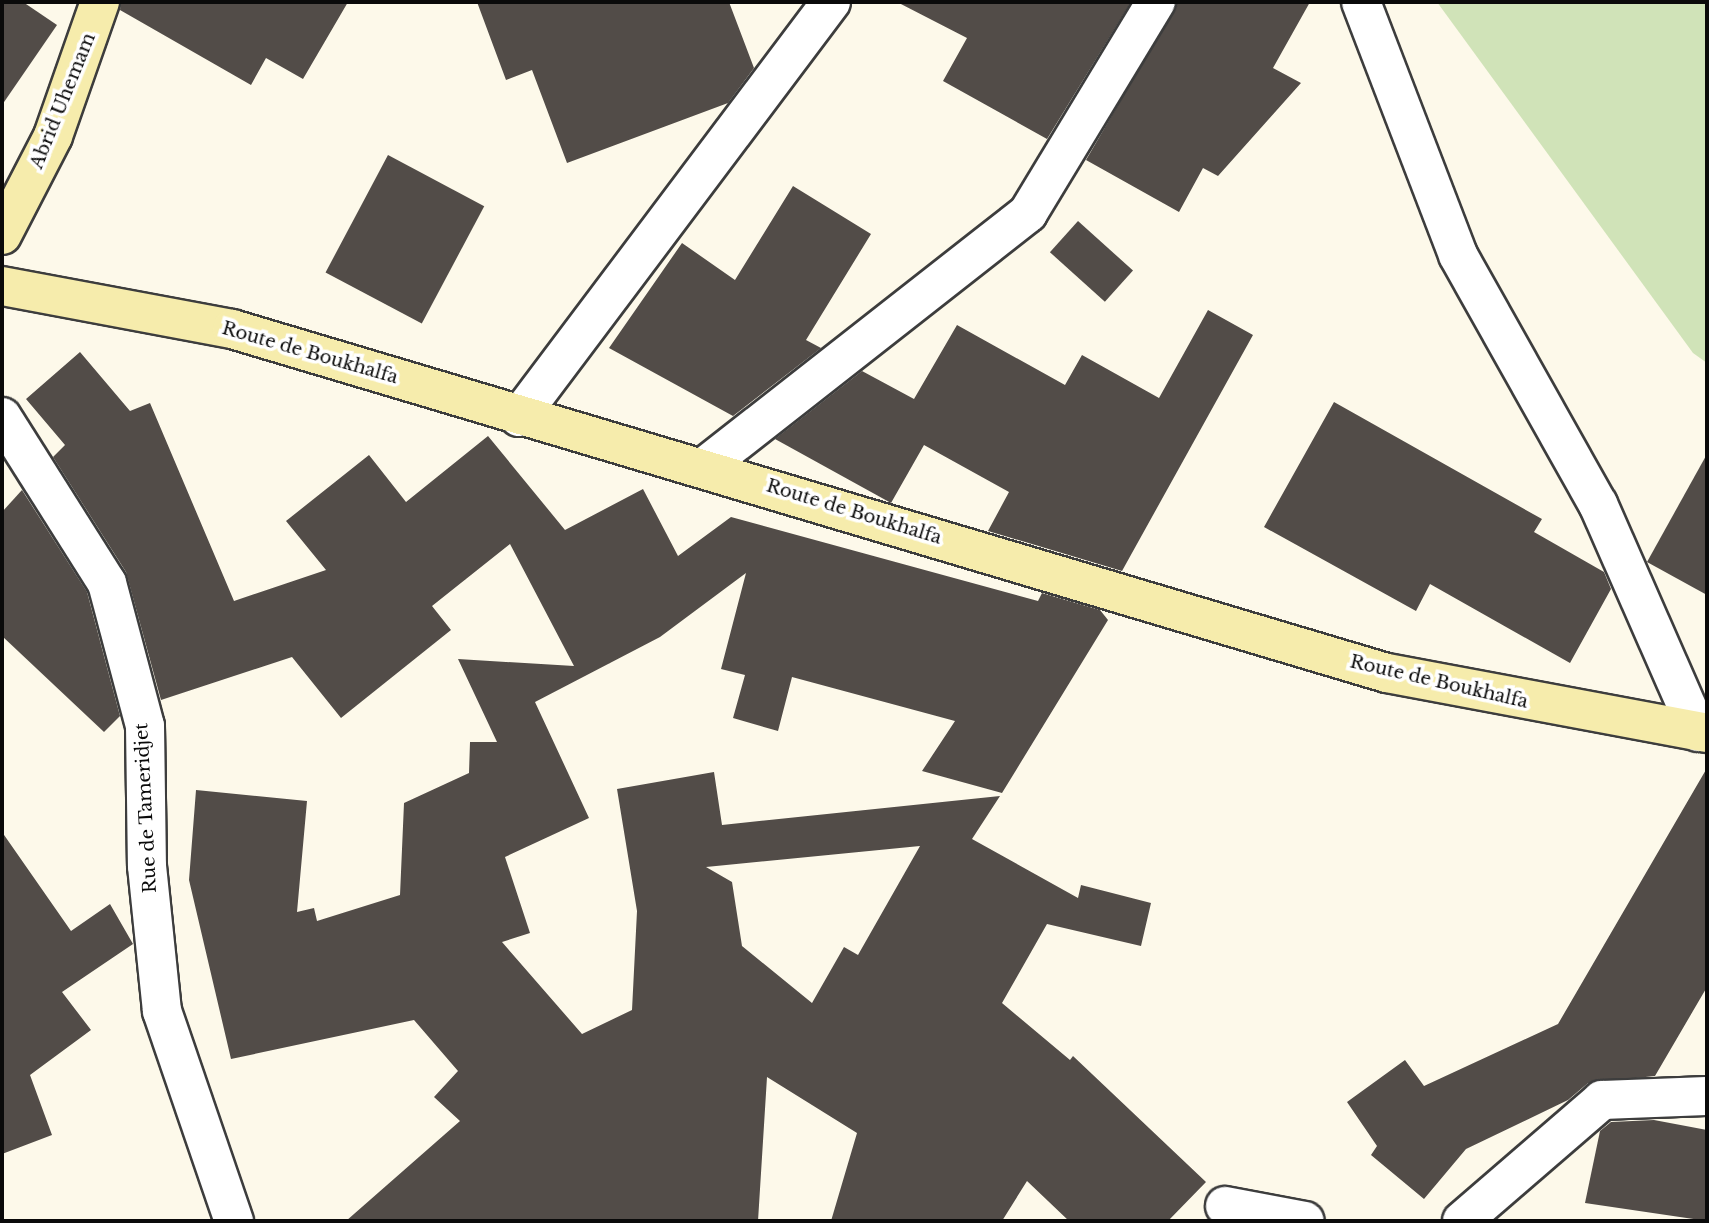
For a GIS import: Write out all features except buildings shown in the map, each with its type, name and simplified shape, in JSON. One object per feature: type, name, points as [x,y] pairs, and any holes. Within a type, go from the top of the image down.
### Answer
[{"type":"main road","name":"Abrid Uhemam","points":[[2,235],[53,136],[100,2]]},
{"type":"main road","name":"Route de Boukhalfa","points":[[2,286],[232,329],[519,417],[703,468],[1387,673],[1703,732]]},
{"type":"street","points":[[519,417],[831,2]]},
{"type":"street","points":[[703,468],[1028,213],[1156,2]]},
{"type":"street","points":[[1362,2],[1458,255],[1598,504],[1703,732]]},
{"type":"street","name":"Rue de Tameridjet","points":[[2,417],[107,583],[145,726],[148,866],[162,1011],[233,1221]]},
{"type":"street","points":[[1462,1221],[1602,1100],[1707,1096]]},
{"type":"street","points":[[1225,1206],[1306,1221]]},
{"type":"green space","points":[[1437,2],[1707,2],[1707,363],[1693,353]]}]
